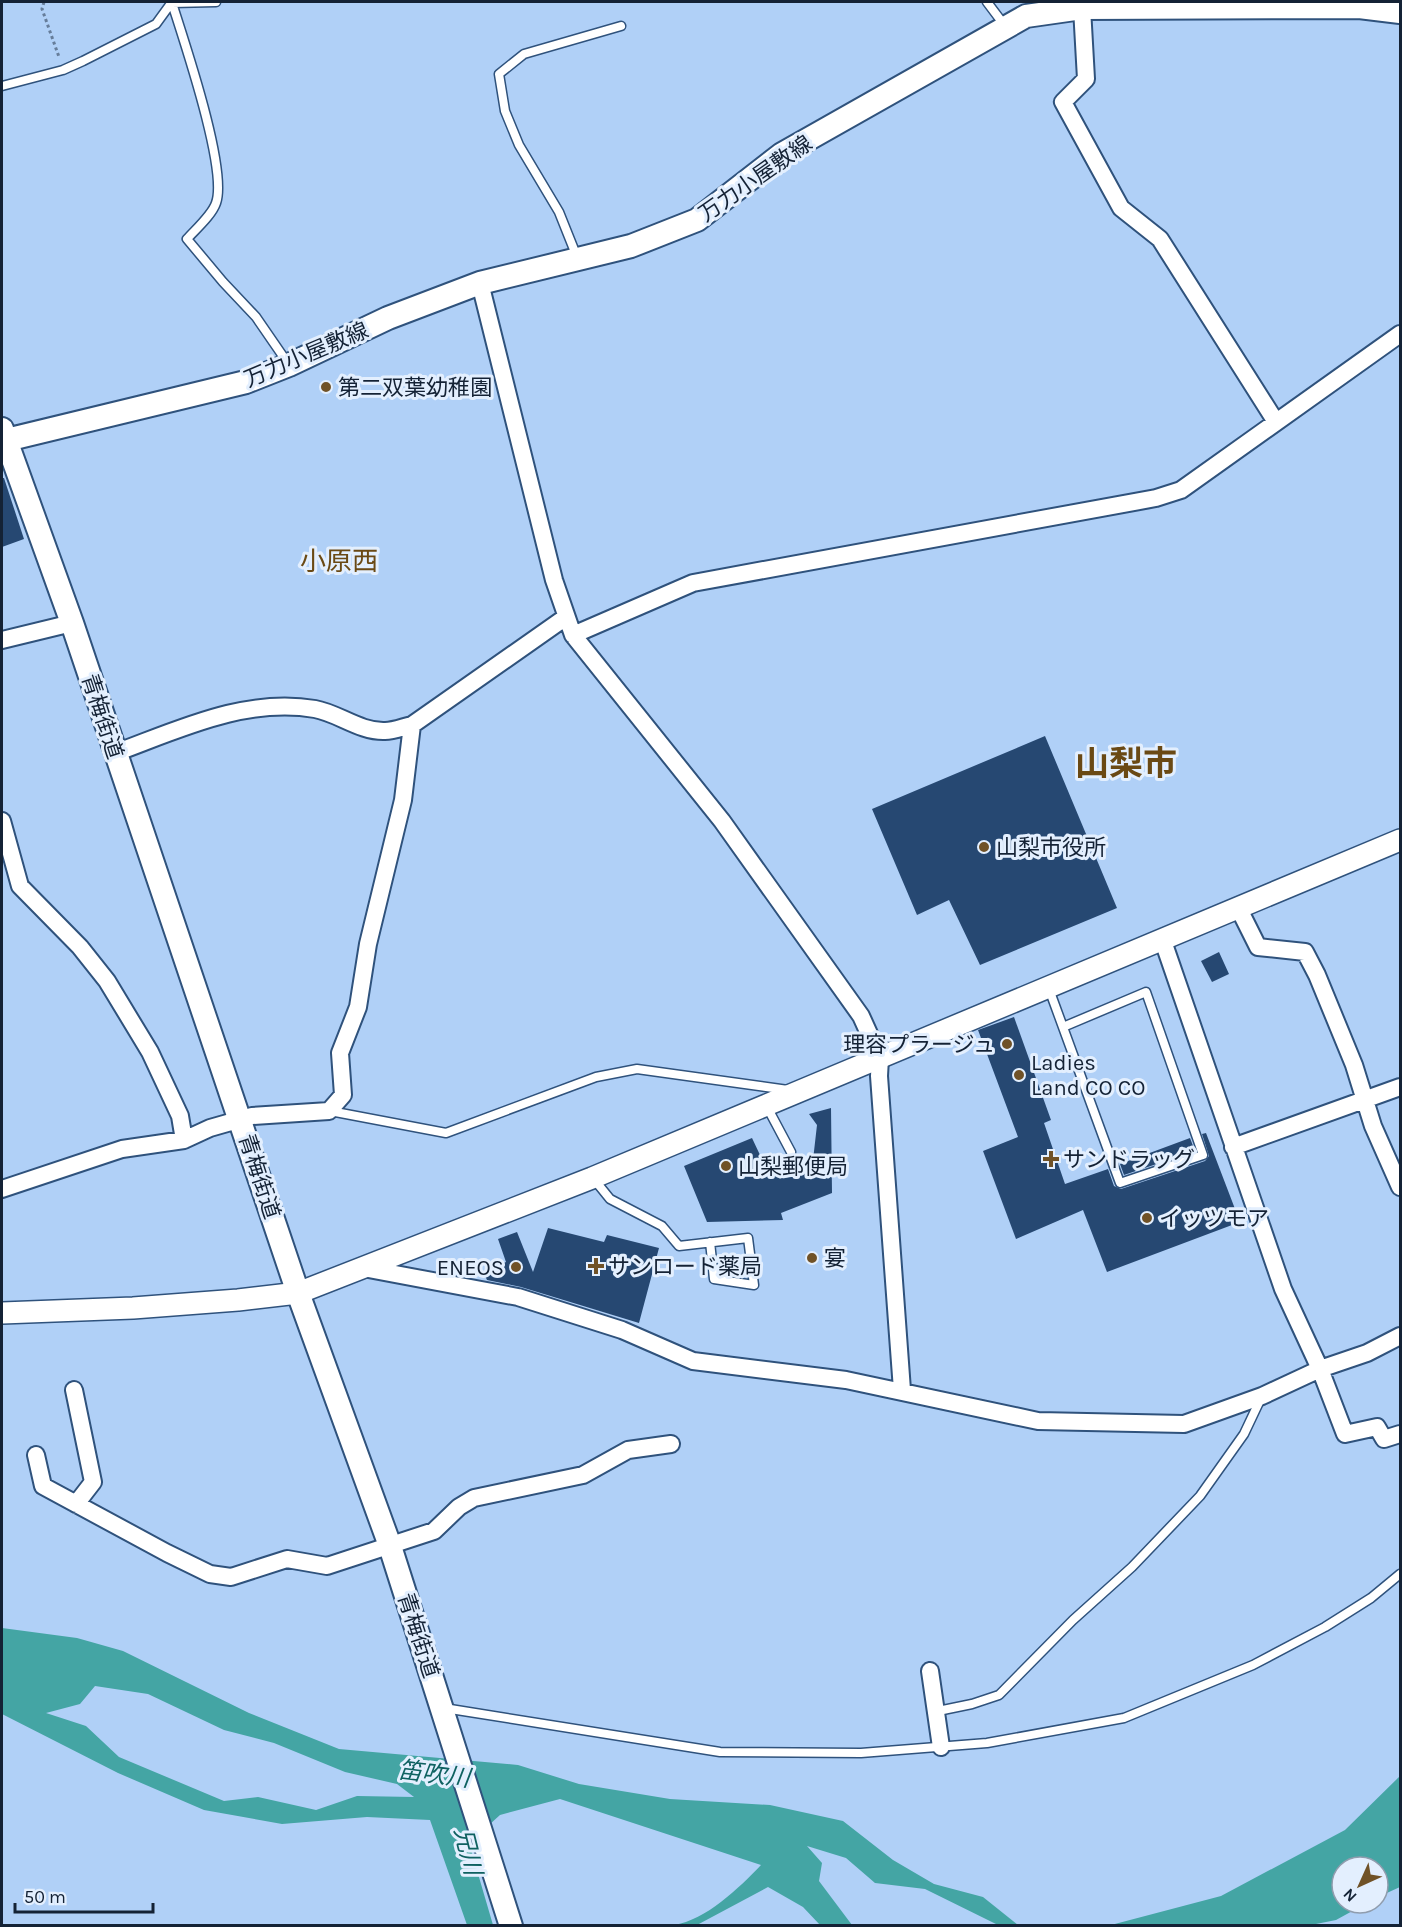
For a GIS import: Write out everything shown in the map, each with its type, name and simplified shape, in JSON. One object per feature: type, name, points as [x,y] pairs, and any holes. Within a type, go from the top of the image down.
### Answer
[{"type":"main road","name":"万力小屋敷線","points":[[3,436],[181,399],[246,382],[289,365],[388,318],[480,283],[631,246],[697,220],[782,154],[1026,16],[1082,8],[1359,7],[1401,12]]},
{"type":"main road","name":"青梅街道","points":[[3,436],[72,623],[298,1293],[389,1544],[446,1715],[511,1926]]},
{"type":"street","points":[[1082,8],[1086,79],[1063,102],[1120,208],[1160,239],[1276,422]]},
{"type":"street","points":[[480,283],[549,558],[573,635],[729,831],[861,1016],[880,1058],[879,1088],[902,1390]]},
{"type":"street","points":[[573,635],[693,583],[1156,498],[1181,490],[1401,334]]},
{"type":"street","points":[[115,753],[213,717],[259,707],[316,709],[353,724],[384,731],[412,725],[566,617]]},
{"type":"street","points":[[2,640],[72,623]]},
{"type":"street","points":[[2,1189],[122,1149],[184,1140],[210,1128],[241,1119],[329,1111],[343,1095],[340,1053],[358,1007],[368,944],[404,800],[412,725]]},
{"type":"street","points":[[2,821],[20,886],[80,946],[107,981],[150,1052],[180,1116],[184,1140]]},
{"type":"street","points":[[2,1313],[156,1306],[298,1293],[592,1178],[1401,840]]},
{"type":"street","points":[[1239,909],[1258,948],[1305,952],[1317,975],[1365,1099],[1373,1126],[1401,1187]]},
{"type":"street","points":[[1163,941],[1283,1289],[1320,1369],[1345,1434],[1377,1427],[1384,1439],[1401,1434]]},
{"type":"street","points":[[1233,1147],[1401,1087]]},
{"type":"street","points":[[363,1268],[518,1297],[622,1330],[693,1361],[846,1380],[902,1390],[1038,1421],[1184,1424],[1262,1396],[1320,1369],[1367,1353],[1401,1336]]},
{"type":"street","points":[[74,1390],[93,1482],[76,1504]]},
{"type":"street","points":[[36,1455],[43,1486],[210,1574],[231,1577],[287,1559],[327,1566],[434,1530],[459,1507],[474,1498],[583,1474],[628,1450],[671,1444]]},
{"type":"street","points":[[930,1671],[938,1711],[941,1747]]},
{"type":"lane","points":[[2,86],[63,70],[156,24],[172,2]]},
{"type":"lane","points":[[172,2],[216,2]]},
{"type":"lane","points":[[172,2],[195,74],[219,178],[216,204],[188,239],[223,282],[256,317],[289,365]]},
{"type":"lane","points":[[987,2],[1005,26]]},
{"type":"lane","points":[[578,258],[559,212],[519,145],[505,111],[499,74],[524,54],[621,26]]},
{"type":"lane","points":[[1049,989],[1120,1183],[1203,1155],[1146,992],[1063,1027]]},
{"type":"lane","points":[[329,1111],[446,1133],[597,1077],[637,1069],[798,1091]]},
{"type":"lane","points":[[766,1105],[791,1152]]},
{"type":"lane","points":[[592,1178],[610,1199],[662,1226],[679,1246],[710,1242],[748,1238],[754,1285],[714,1279],[710,1242]]},
{"type":"lane","points":[[938,1711],[972,1704],[999,1695],[1073,1620],[1132,1567],[1200,1496],[1244,1434],[1262,1396]]},
{"type":"lane","points":[[446,1715],[720,1752],[861,1753],[987,1743],[1124,1718],[1253,1665],[1371,1598],[1401,1574]]},
{"type":"path","points":[[44,2],[42,9],[63,70]]},
{"type":"water","points":[[2,1628],[77,1638],[123,1651],[249,1713],[339,1749],[518,1765],[579,1784],[670,1799],[770,1805],[843,1821],[893,1860],[934,1884],[983,1897],[1018,1925],[998,1925],[925,1889],[875,1883],[846,1858],[807,1846],[822,1863],[819,1881],[852,1925],[820,1925],[803,1907],[768,1887],[697,1925],[674,1925],[698,1917],[710,1910],[732,1893],[761,1865],[560,1799],[500,1815],[469,1843],[493,1925],[467,1925],[430,1820],[367,1817],[282,1824],[204,1810],[118,1773],[2,1714]],"holes":[[[95,1686],[148,1694],[224,1730],[274,1743],[345,1772],[397,1784],[414,1797],[357,1796],[316,1810],[258,1797],[224,1801],[119,1757],[86,1726],[46,1713],[80,1704]]]},
{"type":"water","points":[[1400,1776],[1400,1887],[1390,1892],[1390,1855],[1330,1855],[1330,1915],[1345,1915],[1336,1920],[1306,1926],[1111,1925],[1221,1896],[1345,1830]]},
{"type":"building","points":[[2,478],[4,478],[24,539],[2,547]]},
{"type":"building","name":"山梨市役所","points":[[1045,736],[1117,908],[980,965],[949,900],[917,915],[872,809]]},
{"type":"building","points":[[1219,952],[1229,974],[1212,982],[1201,961]]},
{"type":"building","points":[[1014,1017],[1051,1120],[1044,1123],[1065,1184],[1108,1169],[1114,1186],[1121,1189],[1205,1161],[1209,1156],[1202,1134],[1206,1133],[1240,1222],[1107,1272],[1083,1210],[1016,1239],[983,1151],[1018,1137],[978,1030]]},
{"type":"building","name":"山梨郵便局","points":[[831,1108],[832,1193],[781,1213],[783,1220],[707,1222],[684,1166],[752,1138],[769,1174],[813,1160],[817,1125],[809,1114]]},
{"type":"building","points":[[1190,1138],[1195,1151],[1124,1175],[1120,1164]]},
{"type":"building","name":"サンロード薬局","points":[[548,1228],[604,1242],[607,1235],[659,1248],[639,1323],[521,1287],[487,1280],[483,1271],[506,1262],[498,1239],[517,1232],[533,1272]]},
{"type":"place","name":"第二双葉幼稚園","points":[[326,387]]},
{"type":"place","name":"山梨市役所","points":[[984,847]]},
{"type":"place","name":"理容プラージュ","points":[[1007,1044]]},
{"type":"place","name":"Ladies Land CO CO","points":[[1019,1075]]},
{"type":"place","name":"サンドラッグ","points":[[1051,1159]]},
{"type":"place","name":"山梨郵便局","points":[[726,1166]]},
{"type":"place","name":"イッツモア","points":[[1147,1218]]},
{"type":"place","name":"宴","points":[[812,1258]]},
{"type":"place","name":"サンロード薬局","points":[[596,1266]]},
{"type":"place","name":"ENEOS","points":[[516,1267]]},
{"type":"district","name":"小原西","points":[[339,561]]},
{"type":"district","name":"山梨市","points":[[1126,763]]},
{"type":"water label","name":"笛吹川","points":[[434,1774]]},
{"type":"water label","name":"兄川","points":[[468,1851]]}]
